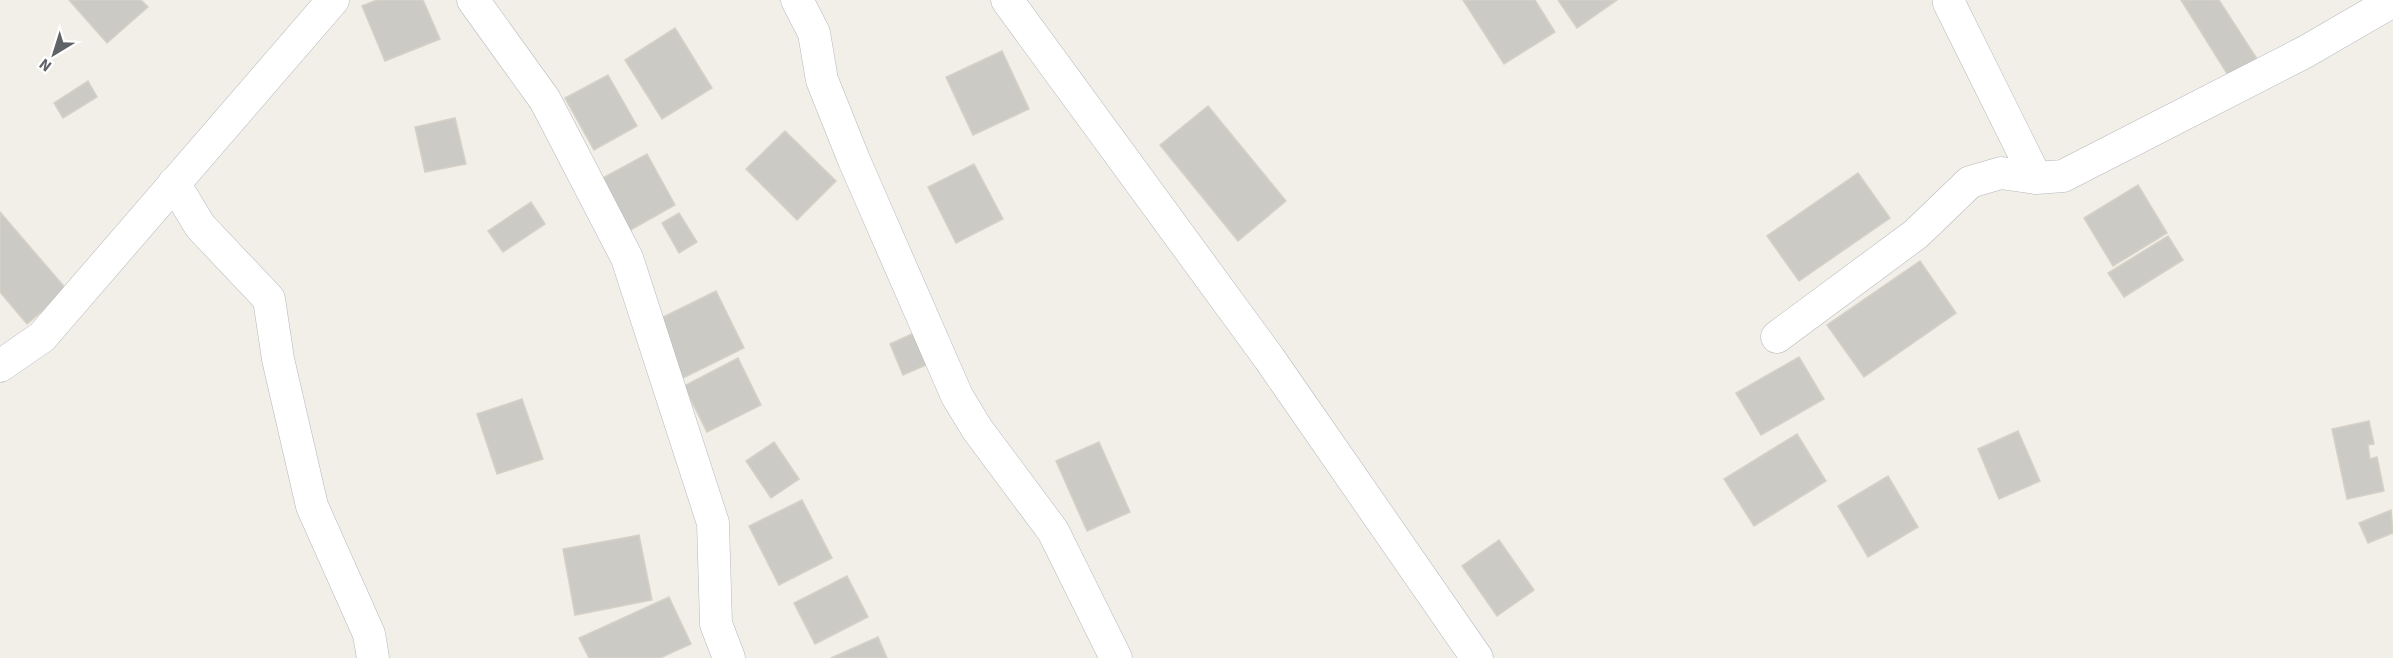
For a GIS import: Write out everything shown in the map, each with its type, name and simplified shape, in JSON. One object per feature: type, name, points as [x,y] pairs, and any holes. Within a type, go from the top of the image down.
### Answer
[{"type":"street","points":[[0,366],[42,337],[333,0]]},
{"type":"street","points":[[473,0],[545,100],[627,258],[712,523],[716,624],[729,658]]},
{"type":"street","points":[[797,0],[814,33],[822,80],[854,160],[957,396],[977,429],[1053,531],[1116,658]]},
{"type":"street","points":[[1007,0],[1269,358],[1478,658]]},
{"type":"street","points":[[1777,337],[1916,234],[1970,182],[2001,173],[2036,178],[2063,176],[2305,52],[2393,2]]},
{"type":"street","points":[[1949,3],[2036,178]]},
{"type":"street","points":[[174,183],[200,226],[269,299],[279,359],[312,506],[369,634],[373,658]]},
{"type":"building","points":[[69,0],[141,0],[148,7],[107,43]]},
{"type":"building","points":[[377,0],[423,0],[440,39],[385,61],[362,6]]},
{"type":"building","points":[[1463,0],[1535,0],[1555,32],[1504,64]]},
{"type":"building","points":[[1558,0],[1617,0],[1577,28]]},
{"type":"building","points":[[2181,0],[2219,0],[2259,62],[2231,80]]},
{"type":"building","points":[[675,28],[712,88],[662,119],[625,60]]},
{"type":"building","points":[[1002,51],[1029,109],[973,135],[946,77]]},
{"type":"building","points":[[608,75],[637,126],[594,150],[565,98]]},
{"type":"building","points":[[88,81],[97,97],[63,118],[54,103]]},
{"type":"building","points":[[1208,106],[1286,201],[1238,241],[1160,145]]},
{"type":"building","points":[[455,118],[466,164],[425,172],[415,127]]},
{"type":"building","points":[[785,131],[836,181],[797,220],[746,169]]},
{"type":"building","points":[[647,154],[675,205],[627,232],[599,180]]},
{"type":"building","points":[[974,164],[1003,219],[956,243],[928,187]]},
{"type":"building","points":[[1858,173],[1890,218],[1799,281],[1767,236]]},
{"type":"building","points":[[2138,185],[2167,233],[2113,266],[2084,218]]},
{"type":"building","points":[[531,202],[545,224],[503,252],[488,231]]},
{"type":"building","points":[[0,212],[67,290],[27,324],[0,292]]},
{"type":"building","points":[[679,213],[697,242],[679,253],[662,223]]},
{"type":"building","points":[[2168,236],[2183,260],[2124,297],[2108,273]]},
{"type":"building","points":[[1920,261],[1956,313],[1864,377],[1827,325]]},
{"type":"building","points":[[716,291],[744,348],[683,378],[655,321]]},
{"type":"building","points":[[921,330],[935,361],[903,375],[890,344]]},
{"type":"building","points":[[1799,357],[1824,399],[1761,435],[1736,393]]},
{"type":"building","points":[[738,358],[761,405],[707,432],[684,386]]},
{"type":"building","points":[[522,399],[543,459],[497,474],[477,414]]},
{"type":"building","points":[[2369,421],[2374,444],[2368,445],[2370,459],[2377,457],[2384,491],[2347,499],[2332,429]]},
{"type":"building","points":[[2018,431],[2040,481],[1999,499],[1978,449]]},
{"type":"building","points":[[1797,434],[1826,481],[1754,526],[1724,479]]},
{"type":"building","points":[[774,442],[799,479],[771,498],[746,461]]},
{"type":"building","points":[[1099,442],[1130,512],[1087,531],[1056,461]]},
{"type":"building","points":[[1888,476],[1918,527],[1868,557],[1838,506]]},
{"type":"building","points":[[802,500],[832,558],[779,585],[749,526]]},
{"type":"building","points":[[2391,510],[2393,533],[2368,543],[2359,523]]},
{"type":"building","points":[[639,535],[652,600],[575,615],[563,549]]},
{"type":"building","points":[[1499,540],[1534,590],[1497,616],[1462,566]]},
{"type":"building","points":[[847,576],[868,617],[815,644],[794,603]]},
{"type":"building","points":[[669,597],[691,644],[660,658],[589,658],[579,638]]},
{"type":"building","points":[[878,637],[887,658],[831,658]]}]
